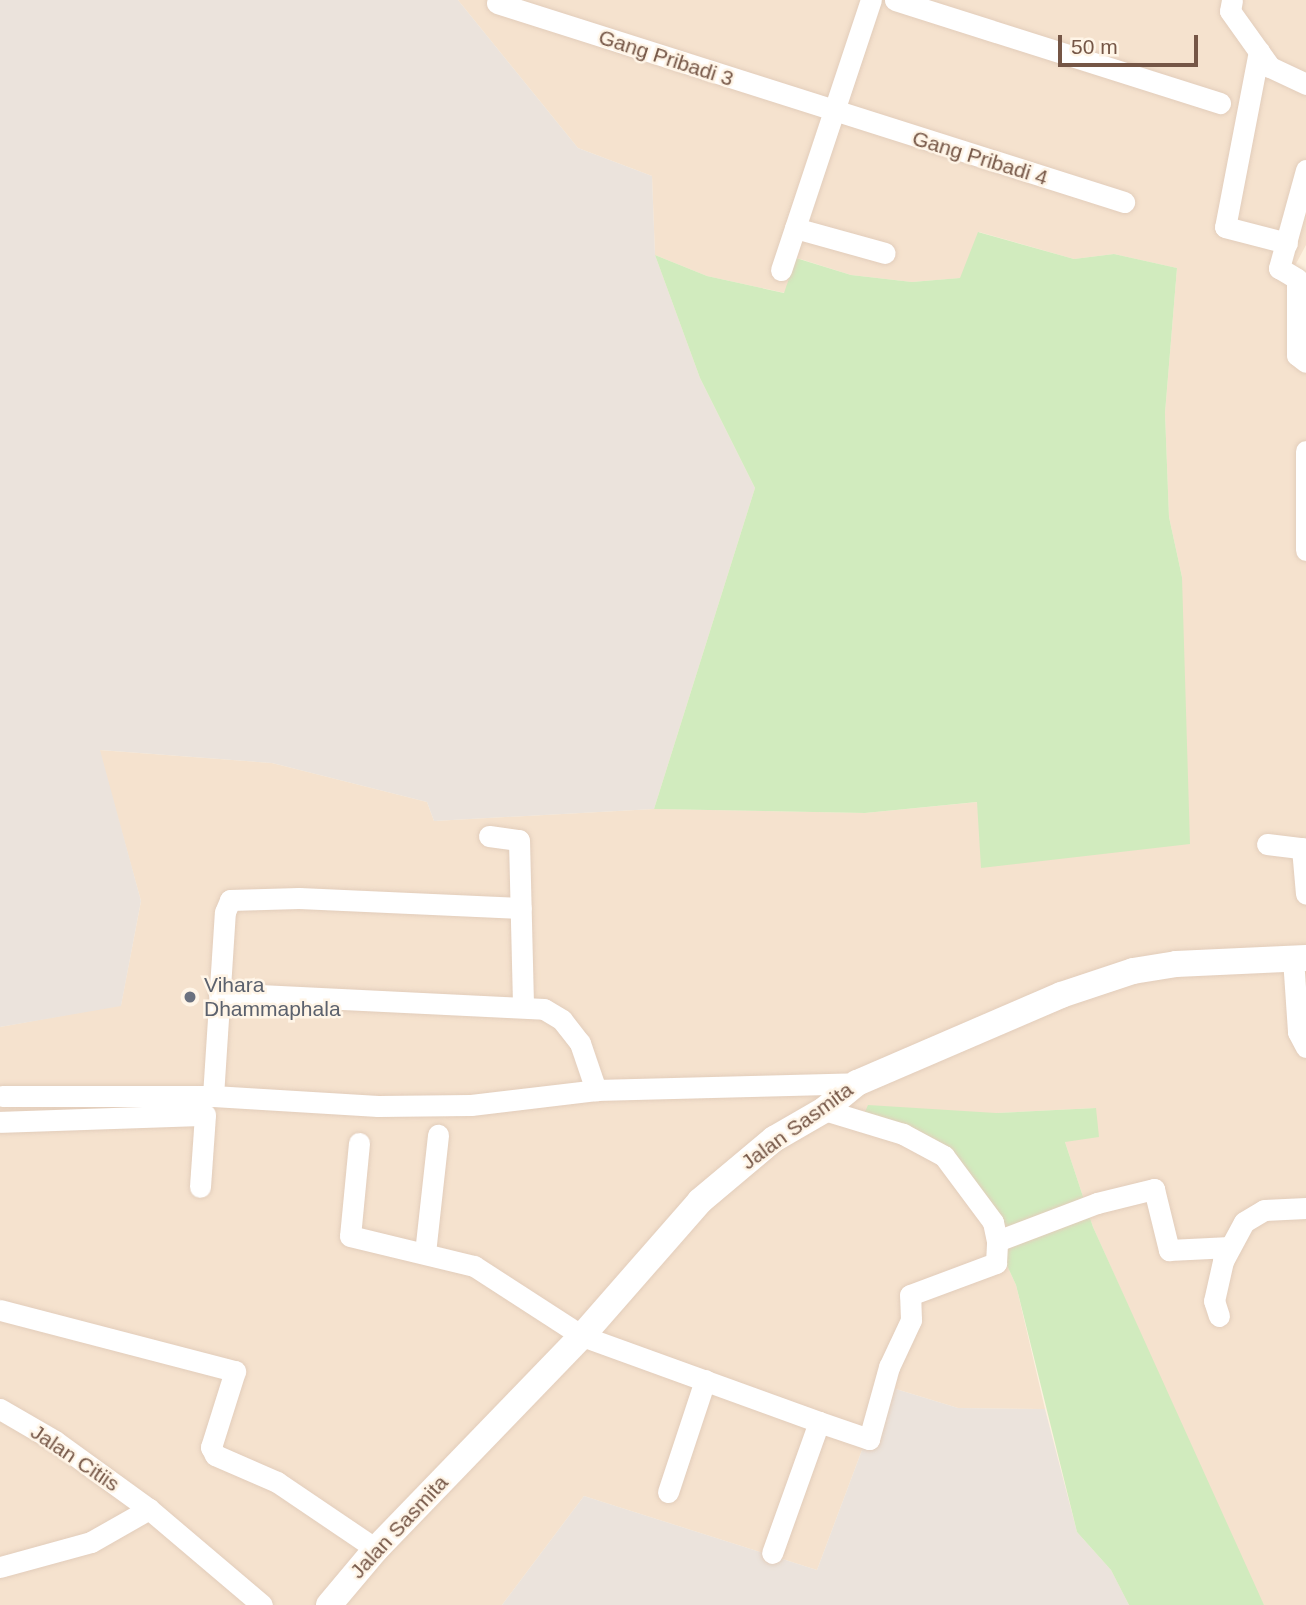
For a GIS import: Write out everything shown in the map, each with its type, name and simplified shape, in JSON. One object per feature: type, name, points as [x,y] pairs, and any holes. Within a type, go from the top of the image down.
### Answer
[{"type":"street","points":[[781,270],[871,0]]},
{"type":"street","points":[[895,0],[1220,103]]},
{"type":"street","points":[[1232,0],[1230,11],[1270,67],[1305,83]]},
{"type":"street","name":"Gang Pribadi 3","points":[[497,3],[835,114]]},
{"type":"street","points":[[1259,51],[1225,227],[1287,243]]},
{"type":"street","name":"Gang Pribadi 4","points":[[835,114],[1124,202]]},
{"type":"street","points":[[1306,170],[1279,270],[1297,279],[1297,355],[1306,362]]},
{"type":"street","points":[[795,228],[885,253]]},
{"type":"street","points":[[1306,450],[1306,550]]},
{"type":"street","points":[[489,836],[519,840],[523,1006]]},
{"type":"street","points":[[1267,844],[1302,848],[1306,894]]},
{"type":"street","points":[[200,1187],[225,912],[235,897],[521,908]]},
{"type":"street","points":[[1299,958],[1298,1032],[1306,1047]]},
{"type":"street","name":"Jalan Sasmita","points":[[329,1605],[376,1549],[582,1336],[700,1201],[774,1139],[839,1097],[1061,995],[1133,971],[1176,964],[1299,958]]},
{"type":"street","points":[[219,992],[544,1009],[562,1020],[580,1044],[596,1090]]},
{"type":"street","points":[[2,1096],[65,1106],[206,1102],[471,1105],[596,1090],[839,1097],[944,1156],[993,1222],[997,1241],[996,1264],[910,1295],[911,1320],[889,1367],[869,1439],[582,1336],[474,1266],[350,1236],[359,1143]]},
{"type":"street","points":[[0,1122],[65,1106],[206,1102]]},
{"type":"street","points":[[425,1253],[438,1135]]},
{"type":"street","points":[[997,1241],[1097,1203],[1154,1189],[1168,1250],[1230,1247]]},
{"type":"street","points":[[1219,1316],[1214,1301],[1230,1247],[1244,1222],[1264,1210],[1306,1208]]},
{"type":"street","points":[[0,1310],[233,1370],[236,1375],[211,1447],[215,1455],[277,1482],[376,1549]]},
{"type":"street","points":[[668,1492],[705,1380]]},
{"type":"street","name":"Jalan Citiis","points":[[0,1409],[55,1441],[149,1509],[262,1605]]},
{"type":"street","points":[[772,1553],[819,1422]]},
{"type":"street","name":"Jalan Citiis","points":[[0,1567],[91,1542],[149,1509]]},
{"type":"shaded area","points":[[0,0],[458,0],[578,148],[652,176],[655,255],[700,378],[755,488],[654,809],[434,821],[427,802],[272,763],[100,750],[141,901],[121,1006],[0,1027]]},
{"type":"shaded area","points":[[458,0],[1306,0],[1306,245],[1290,275],[1306,364],[1306,1605],[1264,1605],[1255,1591],[1093,1227],[1065,1142],[1096,1108],[996,1113],[944,1161],[981,1209],[1016,1285],[1045,1409],[958,1408],[886,1386],[817,1570],[584,1496],[502,1605],[0,1605],[0,1027],[121,1005],[141,901],[99,750],[272,763],[427,802],[434,821],[654,809],[865,813],[978,802],[982,868],[1182,577],[1169,517],[1165,413],[1177,268],[1114,254],[1074,259],[979,232],[961,278],[912,282],[851,275],[797,258],[785,293],[707,276],[655,255],[652,176],[578,148]]},
{"type":"shaded area","points":[[886,1386],[958,1408],[1045,1409],[1077,1532],[1111,1570],[1129,1605],[502,1605],[584,1496],[817,1570]]},
{"type":"green space","points":[[978,232],[1074,259],[1114,254],[1177,268],[1165,413],[1169,517],[1182,577],[1190,844],[981,868],[977,802],[865,813],[654,809],[755,488],[700,378],[655,255],[707,276],[784,293],[796,258],[851,275],[912,282],[960,278]]},
{"type":"green space","points":[[868,1105],[996,1113],[1096,1108],[1099,1137],[1065,1142],[1093,1227],[1264,1605],[1129,1605],[1111,1570],[1077,1532],[1016,1285],[981,1209],[944,1161],[860,1123]]},
{"type":"place","name":"Vihara Dhammaphala","points":[[190,997]]}]
